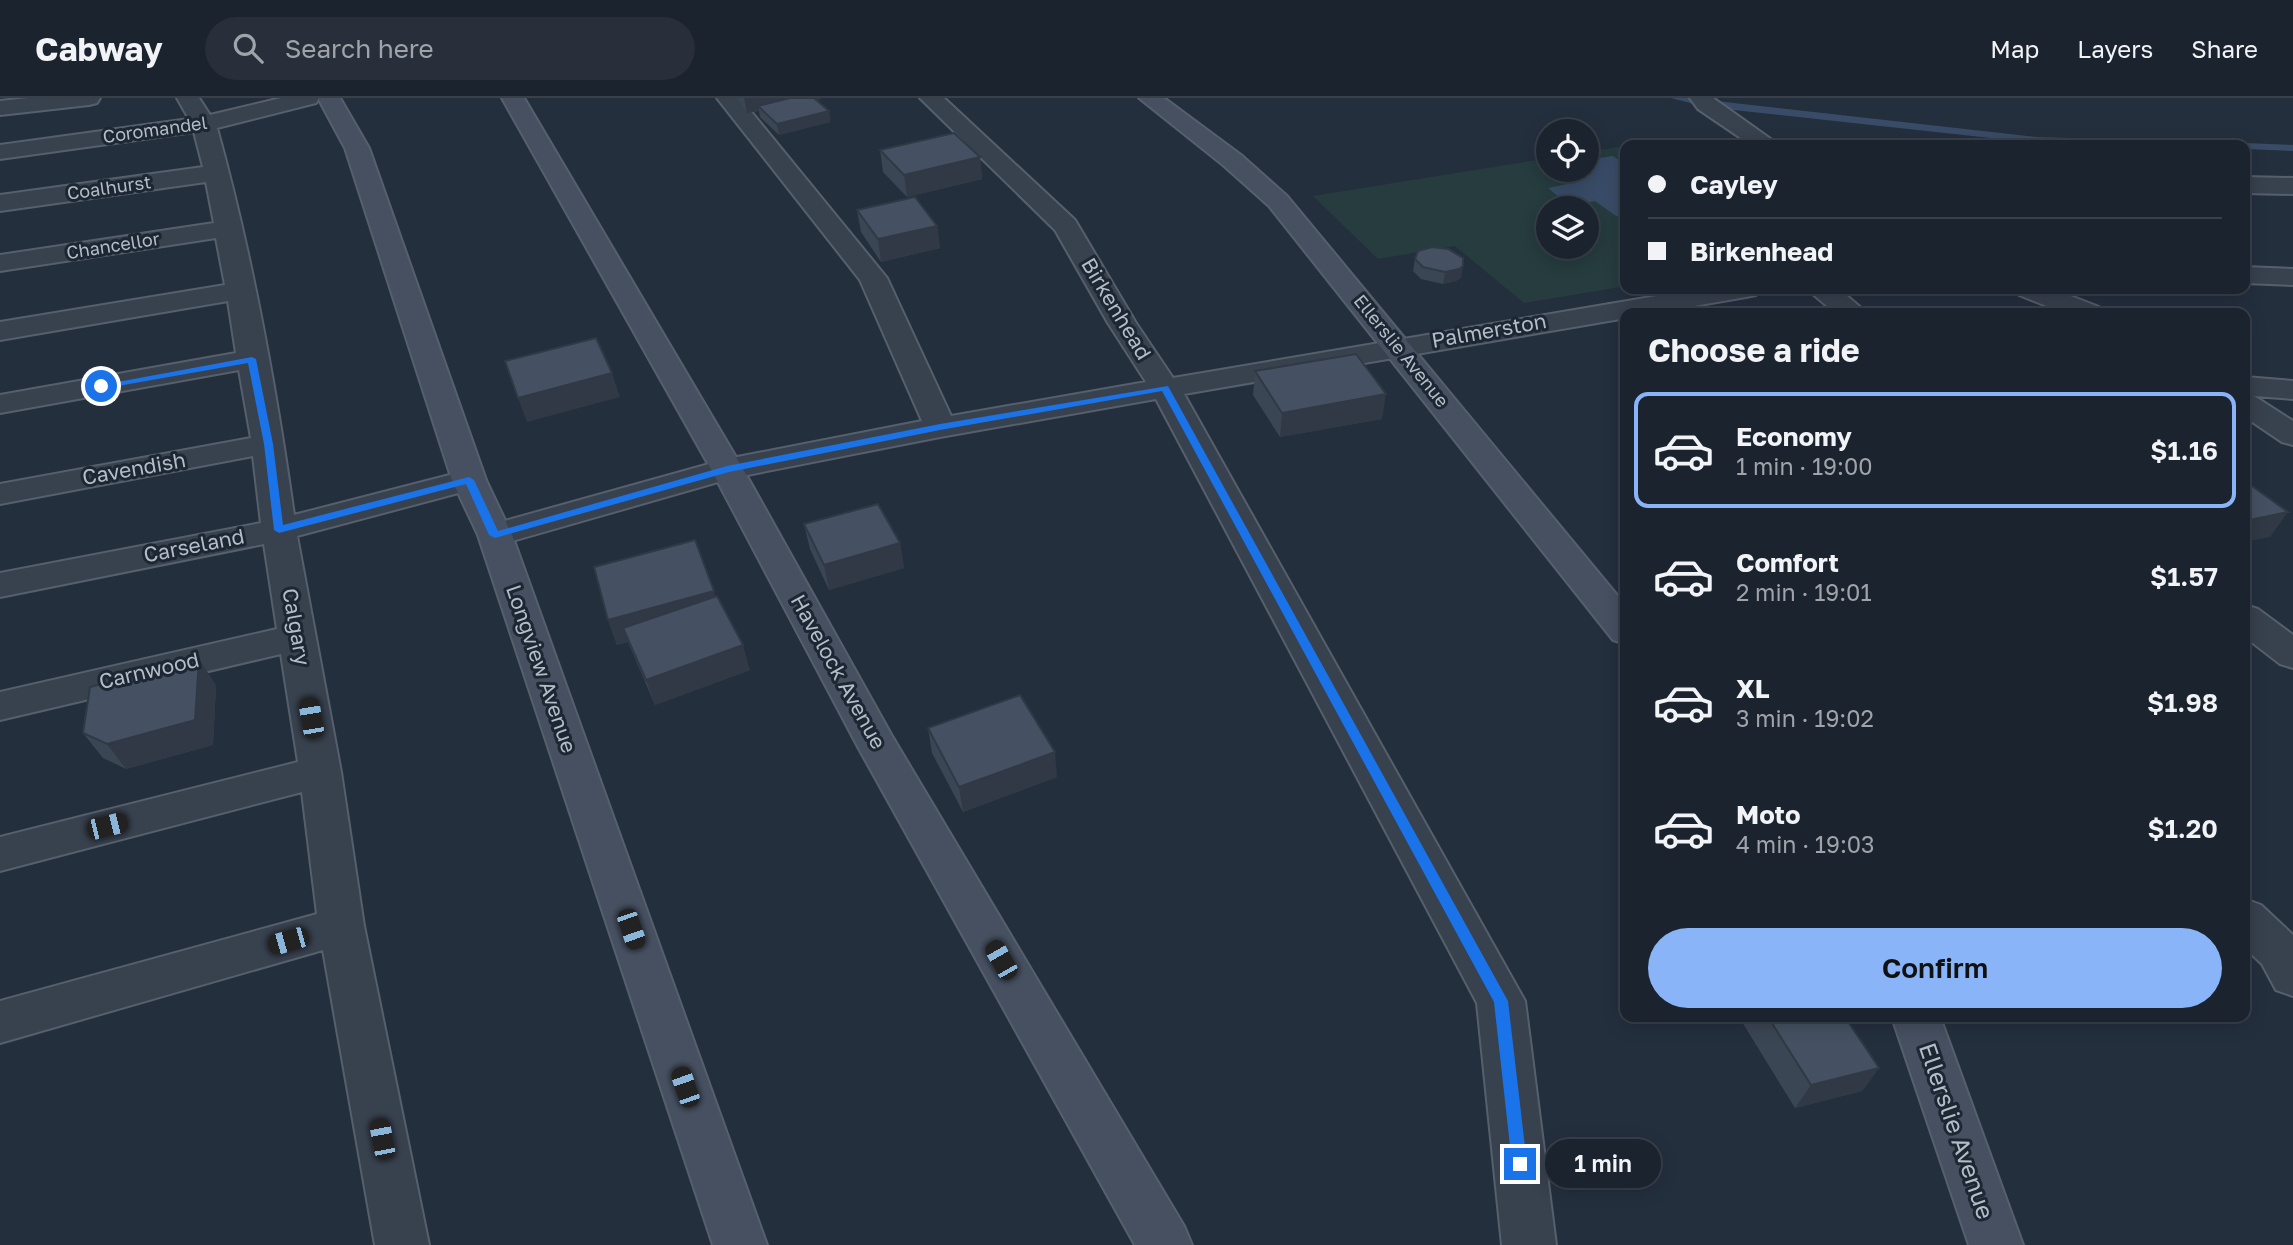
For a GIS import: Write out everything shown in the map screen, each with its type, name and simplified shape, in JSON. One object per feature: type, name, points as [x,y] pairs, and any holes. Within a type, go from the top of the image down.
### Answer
[{"type":"street","points":[[0,108],[89,98]]},
{"type":"street","name":"Coromandel","points":[[0,152],[196,111],[308,98]]},
{"type":"street","name":"Longview Avenue","points":[[329,98],[357,148],[469,480],[495,535],[740,1245]]},
{"type":"street","name":"Havelock Avenue","points":[[513,98],[727,469],[878,747],[1165,1245]]},
{"type":"street","points":[[728,98],[873,278],[940,427]]},
{"type":"street","name":"Birkenhead","points":[[931,98],[1066,226],[1122,323],[1165,388],[1501,1001],[1529,1245]]},
{"type":"street","name":"Ellerslie Avenue","points":[[1150,98],[1232,160],[1278,201],[1620,624]]},
{"type":"street","points":[[1702,98],[1706,104],[1760,140]]},
{"type":"street","name":"Calgary","points":[[196,111],[217,173],[268,444],[279,530],[320,772],[341,926],[402,1245]]},
{"type":"street","name":"Coalhurst","points":[[0,203],[217,173]]},
{"type":"street","points":[[2250,185],[2293,186]]},
{"type":"street","name":"Chancellor","points":[[0,263],[226,229]]},
{"type":"street","points":[[2250,275],[2293,277]]},
{"type":"street","points":[[0,331],[240,291]]},
{"type":"street","name":"Palmerston","points":[[1652,308],[1721,294]]},
{"type":"street","points":[[1828,294],[1846,308]]},
{"type":"street","points":[[2042,294],[2076,308]]},
{"type":"street","name":"Palmerston","points":[[495,535],[727,469],[940,427],[1398,346],[1620,314]]},
{"type":"street","points":[[0,404],[252,359]]},
{"type":"street","points":[[2250,386],[2293,390]]},
{"type":"street","points":[[2250,406],[2293,435]]},
{"type":"street","name":"Cavendish","points":[[0,494],[268,444]]},
{"type":"street","name":"Carseland","points":[[0,584],[279,530],[469,480]]},
{"type":"street","points":[[2250,622],[2293,655]]},
{"type":"street","name":"Carnwood","points":[[0,706],[298,637]]},
{"type":"street","points":[[0,854],[320,772]]},
{"type":"street","points":[[2250,923],[2278,950],[2293,976]]},
{"type":"street","points":[[0,1021],[341,926]]},
{"type":"street","name":"Ellerslie Avenue","points":[[1918,1022],[1996,1245]]},
{"type":"green space","points":[[1620,147],[1620,287],[1524,303],[1455,246],[1378,259],[1313,196],[1536,160],[1536,182],[1599,182],[1599,150]]},
{"type":"water","points":[[1613,156],[1620,161],[1620,216],[1616,216],[1599,204],[1599,196],[1558,196],[1548,188],[1572,183],[1599,182],[1599,158]]},
{"type":"building","points":[[790,98],[814,98],[829,111],[777,124],[758,106]]},
{"type":"building","points":[[954,133],[980,157],[904,175],[880,150]]},
{"type":"building","points":[[915,197],[937,226],[878,239],[857,210]]},
{"type":"building","points":[[1432,247],[1448,249],[1463,258],[1463,266],[1445,272],[1423,267],[1415,259],[1418,251]]},
{"type":"building","points":[[596,338],[612,373],[518,398],[505,361]]},
{"type":"building","points":[[1356,354],[1386,394],[1282,413],[1255,371]]},
{"type":"building","points":[[2250,485],[2288,512],[2250,520]]},
{"type":"building","points":[[878,504],[900,543],[824,565],[804,524]]},
{"type":"building","points":[[695,540],[714,591],[608,620],[594,567]]},
{"type":"building","points":[[717,596],[743,645],[646,680],[623,628]]},
{"type":"building","points":[[199,659],[195,720],[107,744],[83,733],[90,687]]},
{"type":"building","points":[[1020,695],[1055,752],[959,787],[928,728]]},
{"type":"building","points":[[1771,1022],[1848,1022],[1879,1068],[1811,1085]]},
{"type":"waterway","points":[[1676,98],[1706,104],[2036,140]]},
{"type":"waterway","points":[[2250,146],[2293,148]]},
{"type":"route","points":[[101,386],[252,359],[268,444],[279,530],[469,480],[495,535],[727,469],[940,427],[1165,388],[1501,1001],[1520,1164]]}]
